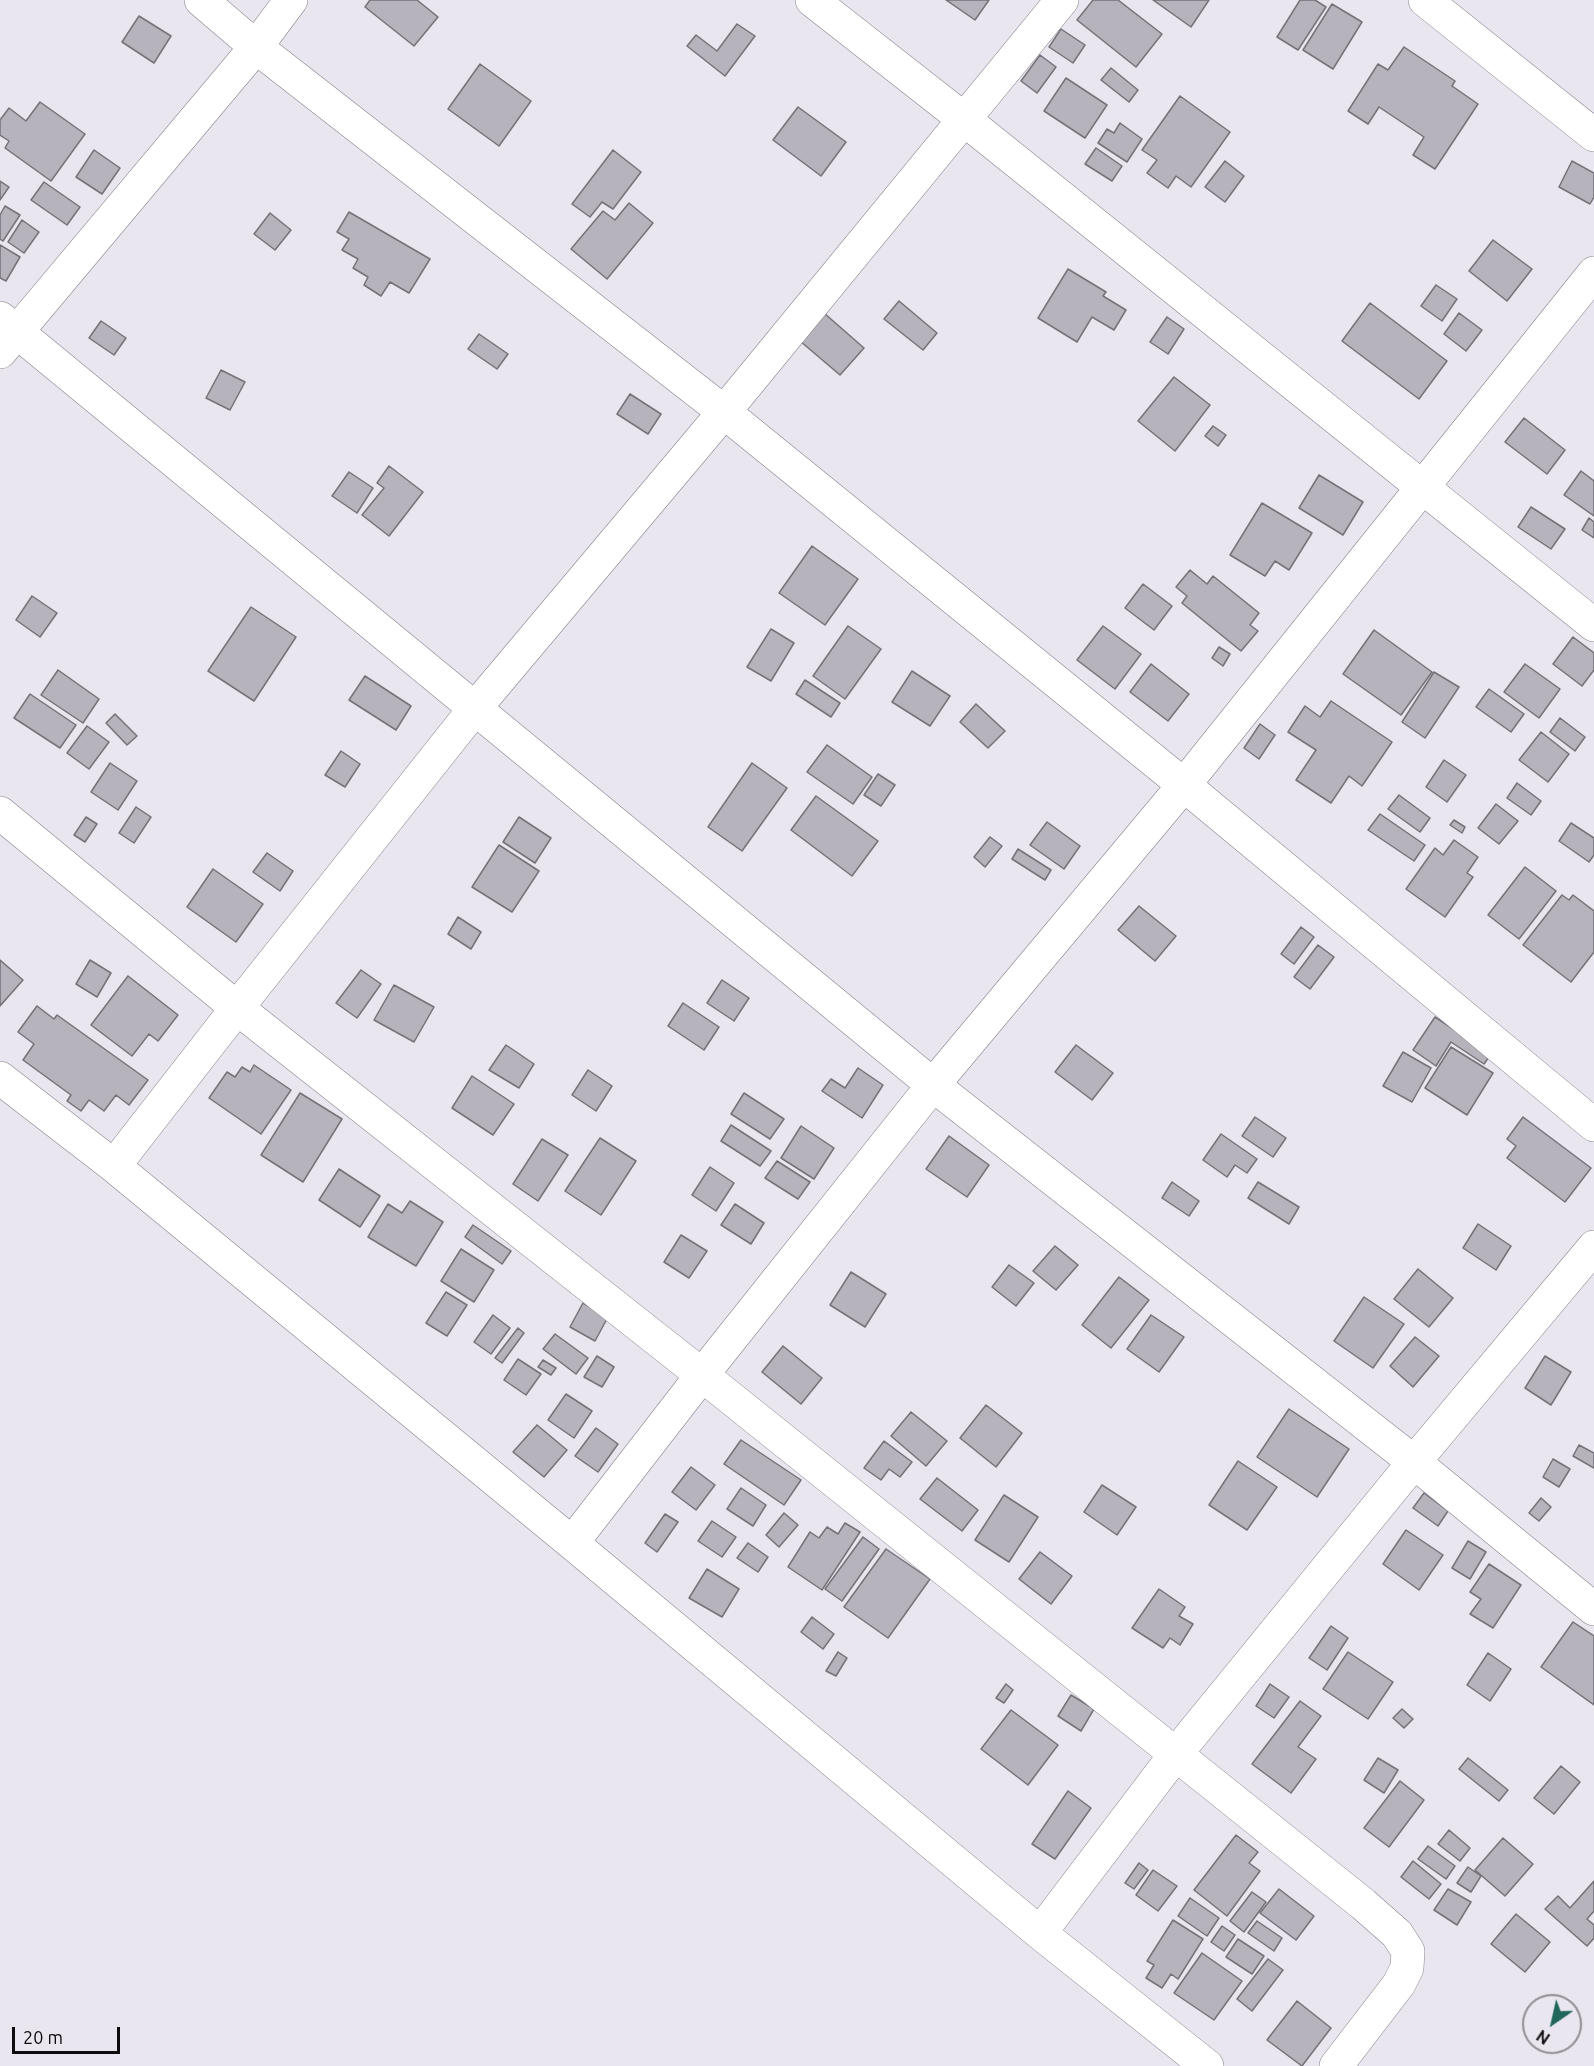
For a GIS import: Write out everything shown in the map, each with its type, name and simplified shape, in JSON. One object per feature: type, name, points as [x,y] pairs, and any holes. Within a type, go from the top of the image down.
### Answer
[{"type":"street","points":[[201,0],[256,46],[724,411],[1184,785],[1594,1125]]},
{"type":"street","points":[[291,0],[256,46],[6,334],[476,707],[933,1085],[1414,1462],[1594,1609]]},
{"type":"street","points":[[813,0],[1594,625]]},
{"type":"street","points":[[114,1166],[476,707],[724,411],[1062,0]]},
{"type":"street","points":[[1425,0],[1594,135]]},
{"type":"street","points":[[572,1543],[702,1375],[933,1085],[1184,785],[1594,273]]},
{"type":"street","points":[[0,813],[237,1008],[702,1375],[1363,1904],[1397,1934],[1408,1952],[1407,1968],[1399,1984],[1336,2066]]},
{"type":"street","points":[[0,1078],[114,1166],[572,1543],[1040,1933],[1207,2066]]},
{"type":"street","points":[[1040,1933],[1175,1755],[1414,1462],[1594,1247]]},
{"type":"building","points":[[370,0],[417,0],[438,17],[414,46],[365,7]]},
{"type":"building","points":[[946,0],[989,0],[975,20]]},
{"type":"building","points":[[1093,0],[1118,0],[1162,34],[1136,67],[1077,20]]},
{"type":"building","points":[[1153,0],[1209,0],[1191,27]]},
{"type":"building","points":[[1300,0],[1315,0],[1326,7],[1298,50],[1277,37]]},
{"type":"building","points":[[1332,4],[1362,22],[1333,69],[1303,50]]},
{"type":"building","points":[[139,16],[171,36],[154,63],[122,42]]},
{"type":"building","points":[[737,24],[755,36],[725,76],[687,46],[696,35],[717,51]]},
{"type":"building","points":[[1061,29],[1085,45],[1073,63],[1049,47]]},
{"type":"building","points":[[1404,47],[1455,81],[1452,86],[1478,104],[1435,169],[1413,155],[1424,137],[1379,107],[1368,124],[1348,111],[1378,64],[1388,70]]},
{"type":"building","points":[[1040,55],[1056,67],[1037,93],[1021,81]]},
{"type":"building","points":[[480,64],[531,101],[499,146],[448,109]]},
{"type":"building","points":[[1111,68],[1138,90],[1129,102],[1101,80]]},
{"type":"building","points":[[1066,78],[1107,105],[1085,138],[1044,111]]},
{"type":"building","points":[[1180,96],[1230,132],[1191,187],[1176,176],[1168,188],[1147,173],[1157,160],[1142,150]]},
{"type":"building","points":[[40,102],[85,134],[51,181],[5,148],[9,141],[0,135],[0,120],[9,108],[26,121]]},
{"type":"building","points":[[798,107],[846,142],[821,176],[773,140]]},
{"type":"building","points":[[1120,123],[1142,139],[1127,162],[1098,143],[1107,129],[1114,133]]},
{"type":"building","points":[[1096,148],[1122,166],[1112,181],[1085,164]]},
{"type":"building","points":[[94,150],[120,168],[102,194],[76,177]]},
{"type":"building","points":[[613,150],[641,172],[613,209],[602,202],[590,217],[572,204]]},
{"type":"building","points":[[1225,161],[1244,176],[1225,202],[1205,187]]},
{"type":"building","points":[[1572,161],[1594,173],[1594,197],[1590,204],[1559,187]]},
{"type":"building","points":[[0,181],[9,187],[0,200]]},
{"type":"building","points":[[44,182],[80,207],[67,225],[31,200]]},
{"type":"building","points":[[629,203],[653,223],[607,279],[571,249],[603,211],[615,220]]},
{"type":"building","points":[[5,206],[20,215],[3,241],[0,239],[0,215]]},
{"type":"building","points":[[349,212],[430,259],[409,293],[390,282],[381,296],[364,285],[368,277],[353,268],[358,259],[342,250],[349,239],[337,232]]},
{"type":"building","points":[[270,213],[291,230],[275,250],[254,234]]},
{"type":"building","points":[[22,220],[39,232],[24,253],[8,242]]},
{"type":"building","points":[[1493,240],[1532,269],[1507,301],[1469,271]]},
{"type":"building","points":[[0,245],[20,257],[6,281],[0,278]]},
{"type":"building","points":[[1068,269],[1106,292],[1103,296],[1126,310],[1114,330],[1092,317],[1077,342],[1038,318]]},
{"type":"building","points":[[1436,285],[1457,299],[1442,321],[1421,306]]},
{"type":"building","points":[[899,301],[937,333],[923,350],[884,319]]},
{"type":"building","points":[[1370,303],[1447,361],[1419,399],[1342,341]]},
{"type":"building","points":[[824,313],[864,348],[840,375],[800,341]]},
{"type":"building","points":[[1459,313],[1482,330],[1466,351],[1444,334]]},
{"type":"building","points":[[1167,317],[1184,329],[1168,354],[1150,342]]},
{"type":"building","points":[[101,321],[126,338],[114,355],[89,338]]},
{"type":"building","points":[[479,334],[508,354],[497,369],[468,349]]},
{"type":"building","points":[[221,370],[245,382],[230,410],[206,398]]},
{"type":"building","points":[[1174,377],[1210,405],[1175,451],[1138,421]]},
{"type":"building","points":[[630,394],[661,414],[648,434],[617,414]]},
{"type":"building","points":[[1524,418],[1565,450],[1547,474],[1505,442]]},
{"type":"building","points":[[1213,426],[1226,435],[1218,446],[1205,436]]},
{"type":"building","points":[[389,466],[423,492],[389,536],[362,515],[384,488],[377,483]]},
{"type":"building","points":[[1581,471],[1594,481],[1594,516],[1564,495]]},
{"type":"building","points":[[349,472],[373,488],[357,513],[332,496]]},
{"type":"building","points":[[1319,475],[1363,502],[1343,535],[1299,508]]},
{"type":"building","points":[[1262,503],[1312,533],[1289,570],[1275,561],[1265,576],[1230,555]]},
{"type":"building","points":[[1531,507],[1565,529],[1551,549],[1518,527]]},
{"type":"building","points":[[1589,518],[1594,522],[1594,538],[1582,530]]},
{"type":"building","points":[[812,546],[858,579],[825,625],[779,593]]},
{"type":"building","points":[[1190,570],[1207,584],[1213,576],[1259,613],[1250,625],[1258,631],[1241,651],[1182,603],[1187,596],[1176,587]]},
{"type":"building","points":[[1143,584],[1172,606],[1154,630],[1125,608]]},
{"type":"building","points":[[32,596],[57,613],[40,637],[16,620]]},
{"type":"building","points":[[251,607],[296,637],[254,701],[208,671]]},
{"type":"building","points":[[848,626],[881,649],[845,699],[813,676]]},
{"type":"building","points":[[1103,626],[1141,654],[1115,689],[1077,660]]},
{"type":"building","points":[[771,629],[794,643],[771,681],[747,667]]},
{"type":"building","points":[[1374,630],[1432,672],[1401,715],[1343,674]]},
{"type":"building","points":[[1573,637],[1594,653],[1594,670],[1582,686],[1553,664]]},
{"type":"building","points":[[1219,647],[1230,654],[1223,666],[1212,658]]},
{"type":"building","points":[[1151,664],[1189,694],[1168,721],[1130,692]]},
{"type":"building","points":[[1525,664],[1560,689],[1539,718],[1504,692]]},
{"type":"building","points":[[58,670],[99,699],[83,723],[41,695]]},
{"type":"building","points":[[912,671],[950,696],[930,726],[892,702]]},
{"type":"building","points":[[1434,672],[1459,687],[1425,738],[1402,722]]},
{"type":"building","points":[[365,676],[411,706],[396,730],[349,700]]},
{"type":"building","points":[[805,680],[840,703],[831,717],[796,694]]},
{"type":"building","points":[[1489,689],[1524,714],[1511,732],[1476,707]]},
{"type":"building","points":[[30,694],[76,725],[60,748],[14,718]]},
{"type":"building","points":[[1331,701],[1392,742],[1362,786],[1349,776],[1331,803],[1296,780],[1316,750],[1288,732],[1305,706],[1320,717]]},
{"type":"building","points":[[976,704],[1005,731],[988,748],[960,722]]},
{"type":"building","points":[[115,714],[137,736],[127,745],[106,723]]},
{"type":"building","points":[[1560,718],[1585,737],[1575,751],[1550,732]]},
{"type":"building","points":[[1260,724],[1275,735],[1259,759],[1244,748]]},
{"type":"building","points":[[87,726],[109,742],[89,769],[67,753]]},
{"type":"building","points":[[1541,732],[1569,754],[1548,782],[1519,760]]},
{"type":"building","points":[[827,745],[872,777],[853,804],[807,772]]},
{"type":"building","points":[[341,751],[360,764],[345,787],[325,775]]},
{"type":"building","points":[[1444,760],[1466,775],[1447,802],[1426,787]]},
{"type":"building","points":[[110,763],[137,781],[118,810],[91,792]]},
{"type":"building","points":[[752,763],[787,788],[742,851],[708,827]]},
{"type":"building","points":[[878,774],[895,785],[881,806],[864,795]]},
{"type":"building","points":[[1517,783],[1541,801],[1531,815],[1507,798]]},
{"type":"building","points":[[1399,795],[1430,818],[1420,832],[1388,809]]},
{"type":"building","points":[[816,796],[878,841],[852,876],[791,830]]},
{"type":"building","points":[[1496,804],[1518,821],[1499,844],[1478,828]]},
{"type":"building","points":[[136,807],[151,817],[134,843],[119,833]]},
{"type":"building","points":[[1380,814],[1425,845],[1414,861],[1368,830]]},
{"type":"building","points":[[86,817],[97,824],[85,842],[74,835]]},
{"type":"building","points":[[519,817],[551,838],[535,863],[503,842]]},
{"type":"building","points":[[1454,820],[1465,827],[1462,833],[1450,825]]},
{"type":"building","points":[[1047,822],[1080,846],[1064,869],[1030,845]]},
{"type":"building","points":[[1571,823],[1594,838],[1594,855],[1589,862],[1559,841]]},
{"type":"building","points":[[990,837],[1002,846],[985,867],[974,857]]},
{"type":"building","points":[[1454,840],[1478,857],[1467,873],[1473,877],[1445,917],[1406,889],[1435,848],[1443,855]]},
{"type":"building","points":[[499,845],[539,871],[512,912],[472,887]]},
{"type":"building","points":[[1018,849],[1051,870],[1045,880],[1012,859]]},
{"type":"building","points":[[267,853],[293,871],[280,891],[253,872]]},
{"type":"building","points":[[1525,867],[1556,891],[1519,939],[1488,915]]},
{"type":"building","points":[[213,869],[263,904],[236,942],[187,907]]},
{"type":"building","points":[[1562,895],[1569,900],[1573,895],[1594,911],[1594,952],[1571,982],[1523,945]]},
{"type":"building","points":[[1139,906],[1176,936],[1155,961],[1118,930]]},
{"type":"building","points":[[458,917],[481,932],[471,949],[448,934]]},
{"type":"building","points":[[1301,927],[1314,937],[1294,964],[1281,954]]},
{"type":"building","points":[[1318,945],[1334,957],[1310,989],[1294,977]]},
{"type":"building","points":[[0,960],[23,980],[0,1006]]},
{"type":"building","points":[[90,960],[111,973],[97,997],[76,984]]},
{"type":"building","points":[[361,970],[381,984],[357,1018],[336,1003]]},
{"type":"building","points":[[128,976],[178,1015],[158,1041],[149,1034],[132,1056],[91,1025]]},
{"type":"building","points":[[722,980],[749,998],[734,1021],[707,1003]]},
{"type":"building","points":[[394,985],[434,1007],[414,1042],[374,1020]]},
{"type":"building","points":[[683,1003],[719,1027],[704,1050],[668,1026]]},
{"type":"building","points":[[37,1006],[54,1019],[57,1015],[148,1080],[129,1105],[116,1095],[104,1111],[89,1100],[81,1111],[67,1101],[71,1095],[23,1060],[34,1044],[18,1032]]},
{"type":"building","points":[[1435,1017],[1491,1054],[1484,1064],[1451,1042],[1436,1066],[1413,1050]]},
{"type":"building","points":[[506,1045],[534,1064],[519,1088],[489,1070]]},
{"type":"building","points":[[1076,1045],[1113,1073],[1092,1100],[1055,1072]]},
{"type":"building","points":[[1451,1047],[1493,1073],[1467,1115],[1425,1088]]},
{"type":"building","points":[[1403,1052],[1431,1068],[1412,1102],[1383,1086]]},
{"type":"building","points":[[254,1065],[291,1090],[261,1134],[209,1098],[227,1072],[235,1077],[242,1067],[250,1072]]},
{"type":"building","points":[[858,1068],[883,1085],[862,1118],[822,1091],[831,1079],[845,1088]]},
{"type":"building","points":[[588,1070],[612,1086],[596,1111],[572,1095]]},
{"type":"building","points":[[472,1076],[514,1104],[493,1135],[452,1108]]},
{"type":"building","points":[[300,1093],[342,1119],[303,1182],[261,1155]]},
{"type":"building","points":[[744,1093],[784,1119],[770,1139],[731,1114]]},
{"type":"building","points":[[1255,1117],[1286,1138],[1273,1157],[1242,1136]]},
{"type":"building","points":[[1523,1117],[1591,1168],[1565,1202],[1507,1158],[1516,1146],[1507,1139]]},
{"type":"building","points":[[731,1125],[771,1151],[760,1166],[721,1141]]},
{"type":"building","points":[[801,1126],[834,1148],[814,1179],[781,1158]]},
{"type":"building","points":[[1221,1134],[1257,1159],[1247,1173],[1235,1165],[1227,1177],[1203,1160]]},
{"type":"building","points":[[949,1136],[989,1165],[967,1197],[926,1169]]},
{"type":"building","points":[[600,1138],[636,1161],[601,1215],[565,1191]]},
{"type":"building","points":[[542,1139],[568,1155],[538,1201],[513,1184]]},
{"type":"building","points":[[777,1161],[810,1182],[798,1199],[765,1178]]},
{"type":"building","points":[[710,1167],[734,1183],[716,1211],[692,1195]]},
{"type":"building","points":[[339,1169],[380,1196],[360,1227],[319,1200]]},
{"type":"building","points":[[1172,1182],[1199,1201],[1189,1216],[1162,1198]]},
{"type":"building","points":[[1258,1182],[1299,1207],[1289,1224],[1248,1198]]},
{"type":"building","points":[[410,1201],[443,1222],[416,1266],[368,1237],[388,1204],[402,1213]]},
{"type":"building","points":[[735,1204],[764,1223],[751,1244],[721,1225]]},
{"type":"building","points":[[1478,1224],[1511,1246],[1496,1270],[1463,1248]]},
{"type":"building","points":[[473,1225],[511,1251],[502,1264],[465,1237]]},
{"type":"building","points":[[681,1235],[707,1251],[689,1278],[664,1262]]},
{"type":"building","points":[[1055,1246],[1078,1265],[1056,1290],[1033,1271]]},
{"type":"building","points":[[461,1249],[494,1270],[474,1302],[441,1281]]},
{"type":"building","points":[[1009,1265],[1034,1283],[1016,1306],[992,1287]]},
{"type":"building","points":[[1418,1269],[1453,1298],[1429,1327],[1394,1299]]},
{"type":"building","points":[[851,1272],[886,1294],[865,1327],[830,1305]]},
{"type":"building","points":[[1119,1277],[1149,1300],[1111,1348],[1082,1325]]},
{"type":"building","points":[[446,1292],[467,1305],[447,1336],[426,1323]]},
{"type":"building","points":[[1364,1297],[1404,1324],[1373,1368],[1334,1341]]},
{"type":"building","points":[[583,1303],[608,1317],[595,1341],[570,1327]]},
{"type":"building","points":[[493,1315],[510,1328],[491,1354],[474,1342]]},
{"type":"building","points":[[1151,1315],[1184,1337],[1159,1372],[1127,1349]]},
{"type":"building","points":[[518,1328],[524,1333],[502,1363],[495,1358]]},
{"type":"building","points":[[555,1334],[588,1358],[576,1374],[543,1349]]},
{"type":"building","points":[[1415,1337],[1439,1356],[1413,1387],[1390,1366]]},
{"type":"building","points":[[783,1346],[822,1378],[801,1404],[762,1372]]},
{"type":"building","points":[[597,1356],[614,1367],[602,1387],[584,1377]]},
{"type":"building","points":[[1545,1356],[1571,1372],[1551,1405],[1525,1388]]},
{"type":"building","points":[[518,1359],[541,1374],[526,1395],[504,1380]]},
{"type":"building","points":[[543,1360],[556,1368],[551,1375],[538,1367]]},
{"type":"building","points":[[566,1394],[592,1411],[574,1438],[548,1420]]},
{"type":"building","points":[[986,1405],[1022,1433],[996,1467],[960,1438]]},
{"type":"building","points":[[1289,1409],[1349,1449],[1317,1497],[1257,1457]]},
{"type":"building","points":[[911,1412],[947,1441],[926,1466],[891,1436]]},
{"type":"building","points":[[537,1425],[567,1450],[544,1477],[513,1452]]},
{"type":"building","points":[[596,1428],[618,1444],[598,1472],[575,1456]]},
{"type":"building","points":[[741,1440],[801,1480],[784,1505],[724,1464]]},
{"type":"building","points":[[884,1441],[912,1462],[900,1477],[889,1469],[881,1480],[864,1468]]},
{"type":"building","points":[[1579,1445],[1594,1453],[1594,1468],[1573,1456]]},
{"type":"building","points":[[1553,1459],[1570,1469],[1559,1487],[1543,1477]]},
{"type":"building","points":[[1238,1461],[1277,1487],[1247,1530],[1209,1505]]},
{"type":"building","points":[[691,1467],[715,1485],[696,1510],[672,1492]]},
{"type":"building","points":[[937,1478],[978,1510],[962,1531],[920,1499]]},
{"type":"building","points":[[1102,1485],[1136,1507],[1117,1535],[1084,1512]]},
{"type":"building","points":[[741,1488],[766,1505],[753,1526],[727,1509]]},
{"type":"building","points":[[1424,1493],[1448,1511],[1438,1526],[1413,1508]]},
{"type":"building","points":[[1004,1495],[1038,1517],[1009,1562],[975,1540]]},
{"type":"building","points":[[1541,1498],[1551,1507],[1539,1521],[1529,1513]]},
{"type":"building","points":[[784,1513],[798,1525],[779,1547],[766,1535]]},
{"type":"building","points":[[665,1514],[678,1522],[657,1552],[645,1543]]},
{"type":"building","points":[[712,1521],[736,1537],[722,1557],[698,1541]]},
{"type":"building","points":[[845,1523],[860,1532],[822,1590],[788,1567],[810,1532],[819,1538],[827,1527],[838,1534]]},
{"type":"building","points":[[1406,1530],[1443,1555],[1419,1590],[1383,1564]]},
{"type":"building","points":[[863,1537],[879,1549],[842,1601],[825,1589]]},
{"type":"building","points":[[1468,1541],[1486,1552],[1470,1579],[1452,1568]]},
{"type":"building","points":[[748,1543],[768,1557],[758,1572],[737,1558]]},
{"type":"building","points":[[886,1549],[930,1579],[888,1638],[844,1607]]},
{"type":"building","points":[[1040,1552],[1072,1576],[1051,1604],[1019,1579]]},
{"type":"building","points":[[1489,1564],[1521,1585],[1493,1628],[1470,1614],[1481,1599],[1470,1592]]},
{"type":"building","points":[[707,1569],[739,1589],[722,1617],[689,1598]]},
{"type":"building","points":[[1159,1589],[1185,1607],[1179,1616],[1193,1624],[1180,1645],[1170,1638],[1163,1648],[1132,1628]]},
{"type":"building","points":[[812,1617],[834,1634],[823,1649],[801,1632]]},
{"type":"building","points":[[1573,1622],[1594,1636],[1594,1705],[1541,1667]]},
{"type":"building","points":[[1331,1626],[1348,1638],[1327,1670],[1309,1658]]},
{"type":"building","points":[[838,1652],[847,1658],[836,1676],[826,1671]]},
{"type":"building","points":[[1348,1652],[1393,1682],[1368,1719],[1323,1689]]},
{"type":"building","points":[[1488,1653],[1511,1669],[1490,1701],[1467,1685]]},
{"type":"building","points":[[1006,1684],[1013,1690],[1004,1703],[996,1698]]},
{"type":"building","points":[[1270,1684],[1289,1697],[1274,1718],[1256,1706]]},
{"type":"building","points":[[1071,1695],[1094,1709],[1081,1731],[1058,1716]]},
{"type":"building","points":[[1300,1701],[1321,1716],[1298,1747],[1316,1759],[1291,1793],[1252,1764]]},
{"type":"building","points":[[1402,1709],[1413,1719],[1404,1728],[1393,1718]]},
{"type":"building","points":[[1011,1710],[1058,1745],[1028,1785],[981,1749]]},
{"type":"building","points":[[1378,1758],[1398,1770],[1384,1793],[1364,1780]]},
{"type":"building","points":[[1468,1758],[1508,1790],[1499,1801],[1459,1769]]},
{"type":"building","points":[[1561,1766],[1580,1782],[1554,1814],[1534,1798]]},
{"type":"building","points":[[1400,1781],[1424,1800],[1389,1847],[1364,1828]]},
{"type":"building","points":[[1068,1791],[1091,1808],[1055,1859],[1032,1844]]},
{"type":"building","points":[[1449,1830],[1470,1848],[1460,1861],[1438,1844]]},
{"type":"building","points":[[1236,1835],[1258,1852],[1249,1863],[1260,1871],[1227,1916],[1194,1890]]},
{"type":"building","points":[[1503,1838],[1533,1864],[1505,1896],[1475,1870]]},
{"type":"building","points":[[1428,1846],[1455,1866],[1446,1879],[1418,1859]]},
{"type":"building","points":[[1413,1861],[1441,1884],[1429,1899],[1401,1877]]},
{"type":"building","points":[[1139,1863],[1148,1870],[1134,1889],[1125,1883]]},
{"type":"building","points":[[1468,1867],[1481,1876],[1471,1892],[1457,1883]]},
{"type":"building","points":[[1153,1870],[1177,1886],[1158,1911],[1136,1895]]},
{"type":"building","points":[[1594,1881],[1594,1911],[1587,1919],[1594,1925],[1594,1938],[1587,1946],[1545,1909],[1558,1896],[1570,1908]]},
{"type":"building","points":[[1279,1889],[1314,1916],[1296,1940],[1260,1913]]},
{"type":"building","points":[[1448,1889],[1471,1902],[1457,1925],[1434,1910]]},
{"type":"building","points":[[1252,1892],[1266,1902],[1244,1932],[1230,1921]]},
{"type":"building","points":[[1190,1898],[1219,1918],[1207,1936],[1178,1916]]},
{"type":"building","points":[[1516,1914],[1550,1942],[1525,1972],[1491,1944]]},
{"type":"building","points":[[1173,1920],[1203,1939],[1178,1979],[1171,1974],[1162,1988],[1146,1978],[1154,1965],[1147,1961]]},
{"type":"building","points":[[1257,1921],[1282,1938],[1274,1951],[1248,1933]]},
{"type":"building","points":[[1222,1926],[1235,1935],[1224,1951],[1211,1942]]},
{"type":"building","points":[[1238,1939],[1264,1956],[1252,1974],[1226,1957]]},
{"type":"building","points":[[1202,1953],[1242,1981],[1214,2020],[1174,1993]]},
{"type":"building","points":[[1268,1959],[1283,1970],[1252,2011],[1237,1999]]},
{"type":"building","points":[[1297,2001],[1331,2028],[1302,2066],[1267,2040]]}]
